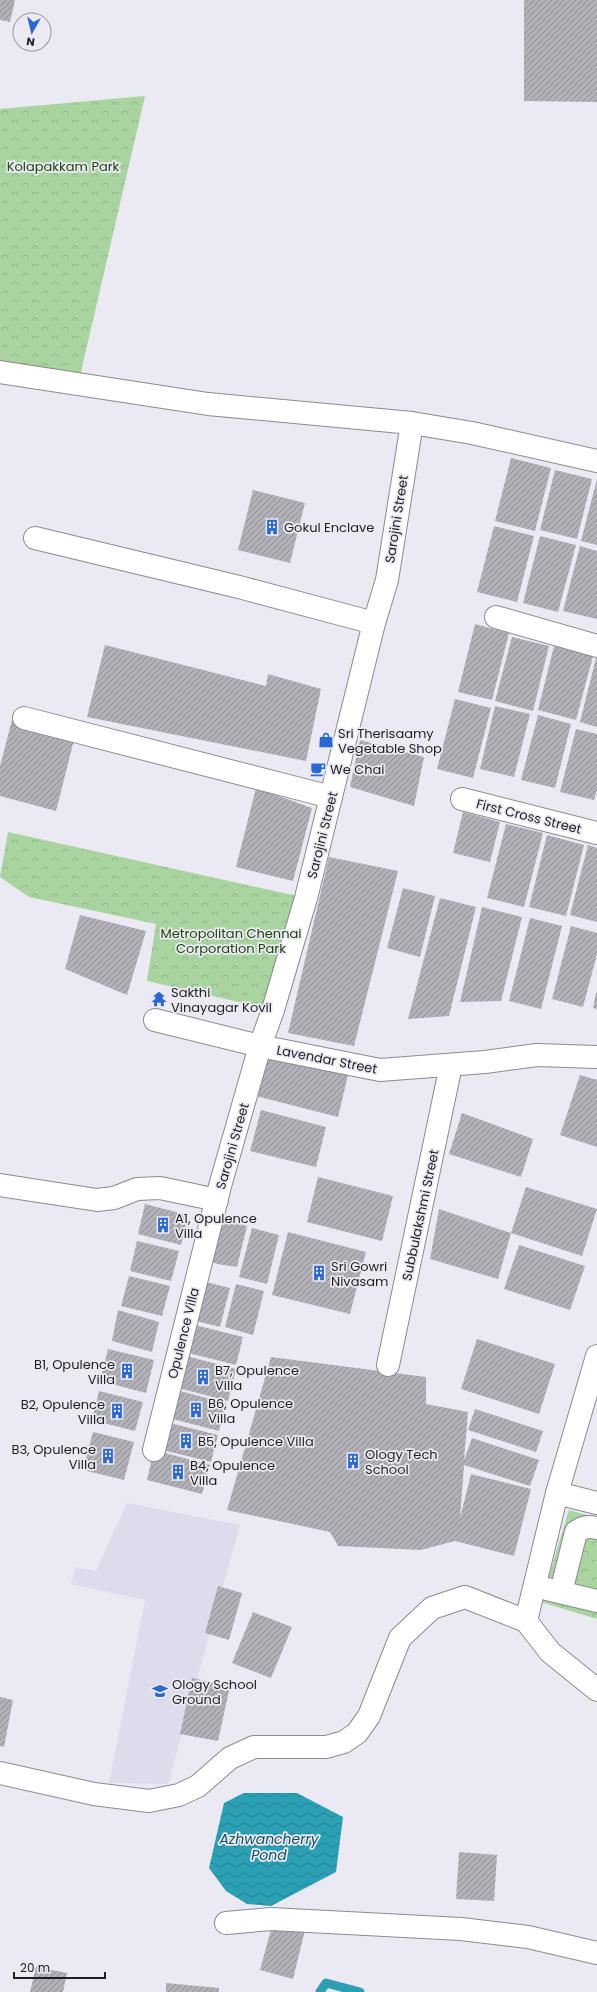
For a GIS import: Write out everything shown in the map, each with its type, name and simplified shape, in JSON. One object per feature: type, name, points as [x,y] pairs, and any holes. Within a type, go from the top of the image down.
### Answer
[{"type":"street","points":[[0,372],[208,404],[412,423],[472,433],[597,461]]},
{"type":"street","name":"Sarojini Street","points":[[215,1208],[260,1046],[274,1010],[304,905],[374,623],[387,580],[412,423]]},
{"type":"street","points":[[35,538],[239,587],[374,623]]},
{"type":"street","points":[[496,617],[597,646]]},
{"type":"street","points":[[24,718],[331,798]]},
{"type":"street","name":"First Cross Street","points":[[462,799],[597,833]]},
{"type":"street","name":"Lavendar Street","points":[[154,1020],[260,1046],[380,1070],[451,1065],[537,1055],[597,1056]]},
{"type":"street","name":"Subbulakshmi Street","points":[[388,1365],[451,1065]]},
{"type":"street","points":[[0,1185],[98,1200],[114,1198],[137,1189],[160,1188],[215,1208]]},
{"type":"street","name":"Opulence Villa","points":[[154,1450],[215,1208]]},
{"type":"street","points":[[526,1621],[558,1493],[597,1356]]},
{"type":"street","points":[[558,1493],[597,1503]]},
{"type":"street","points":[[561,1592],[576,1532],[581,1528],[590,1526],[597,1528]]},
{"type":"street","points":[[534,1587],[597,1601]]},
{"type":"street","points":[[0,1773],[94,1794],[149,1801],[180,1795],[198,1786],[230,1758],[254,1747],[326,1747],[344,1742],[357,1733],[369,1716],[400,1638],[432,1608],[465,1597],[526,1621],[550,1652],[597,1690]]},
{"type":"street","points":[[226,1923],[271,1919],[461,1929],[528,1937],[597,1953]]},
{"type":"shaded area","name":"Ology School Ground","points":[[127,1503],[240,1525],[168,1784],[109,1783],[145,1600],[71,1584],[76,1567],[96,1571]]},
{"type":"green space","name":"Kolapakkam Park","points":[[145,96],[80,376],[0,361],[0,109]]},
{"type":"green space","name":"Metropolitan Chennai Corporation Park","points":[[8,832],[306,898],[273,1010],[147,981],[156,924],[29,897],[0,877]]},
{"type":"green space","points":[[569,1510],[597,1518],[597,1619],[541,1602]]},
{"type":"water","name":"Azhwancherry Pond","points":[[244,1793],[297,1793],[343,1817],[336,1872],[271,1906],[247,1904],[226,1891],[209,1868],[224,1803]]},
{"type":"building","points":[[0,0],[15,0],[10,22],[0,20]]},
{"type":"building","points":[[524,0],[597,0],[597,102],[524,101]]},
{"type":"building","points":[[511,458],[551,468],[535,531],[495,521]]},
{"type":"building","points":[[555,470],[592,479],[577,539],[540,530]]},
{"type":"building","points":[[597,479],[597,545],[581,541]]},
{"type":"building","name":"Gokul Enclave","points":[[253,490],[305,503],[290,563],[238,550]]},
{"type":"building","points":[[494,526],[534,536],[517,602],[477,592]]},
{"type":"building","points":[[540,536],[576,545],[558,612],[523,603]]},
{"type":"building","points":[[580,546],[597,551],[597,619],[563,611]]},
{"type":"building","points":[[475,624],[509,633],[492,700],[458,692]]},
{"type":"building","points":[[512,637],[549,646],[533,711],[495,701]]},
{"type":"building","points":[[105,645],[266,686],[268,674],[321,689],[306,761],[87,717]]},
{"type":"building","points":[[554,646],[593,656],[576,720],[538,710]]},
{"type":"building","points":[[597,658],[597,727],[580,722]]},
{"type":"building","points":[[455,699],[491,708],[473,778],[437,769]]},
{"type":"building","points":[[495,706],[530,714],[514,777],[480,769]]},
{"type":"building","points":[[538,715],[571,724],[555,788],[521,780]]},
{"type":"building","points":[[12,720],[75,736],[56,811],[0,796],[0,766]]},
{"type":"building","points":[[576,729],[597,734],[597,789],[594,800],[560,792]]},
{"type":"building","points":[[360,740],[424,757],[414,806],[350,787]]},
{"type":"building","points":[[256,788],[312,808],[293,881],[236,867]]},
{"type":"building","points":[[463,812],[500,822],[490,862],[453,853]]},
{"type":"building","points":[[506,824],[543,833],[524,907],[487,898]]},
{"type":"building","points":[[547,835],[584,845],[566,916],[529,907]]},
{"type":"building","points":[[588,845],[597,848],[597,922],[570,915]]},
{"type":"building","points":[[329,857],[398,871],[354,1046],[288,1033]]},
{"type":"building","points":[[403,888],[435,896],[420,957],[387,948]]},
{"type":"building","points":[[440,898],[476,907],[449,1016],[408,1019]]},
{"type":"building","points":[[482,907],[522,917],[501,1001],[460,1002]]},
{"type":"building","points":[[80,915],[146,931],[127,995],[65,969]]},
{"type":"building","points":[[530,918],[562,926],[541,1009],[509,1001]]},
{"type":"building","points":[[571,926],[597,933],[597,954],[583,1007],[552,999]]},
{"type":"building","points":[[597,993],[597,1009],[593,1008]]},
{"type":"building","points":[[267,1055],[348,1075],[338,1117],[256,1096]]},
{"type":"building","points":[[580,1075],[597,1080],[597,1147],[560,1135]]},
{"type":"building","points":[[261,1110],[326,1127],[316,1167],[250,1151]]},
{"type":"building","points":[[462,1113],[533,1139],[521,1177],[449,1154]]},
{"type":"building","points":[[318,1177],[393,1196],[382,1241],[307,1222]]},
{"type":"building","points":[[526,1187],[597,1209],[582,1256],[511,1233]]},
{"type":"building","name":"A1, Opulence Villa","points":[[145,1204],[188,1215],[181,1245],[138,1234]]},
{"type":"building","points":[[439,1209],[511,1233],[498,1279],[430,1259]]},
{"type":"building","points":[[213,1217],[247,1226],[237,1267],[217,1264],[204,1258]]},
{"type":"building","points":[[252,1228],[279,1235],[267,1284],[239,1277]]},
{"type":"building","name":"Sri Gowri Nivasam","points":[[288,1232],[366,1252],[350,1314],[272,1295]]},
{"type":"building","points":[[137,1241],[179,1251],[171,1281],[130,1271]]},
{"type":"building","points":[[519,1245],[585,1266],[570,1310],[504,1289]]},
{"type":"building","points":[[129,1276],[170,1286],[162,1316],[121,1306]]},
{"type":"building","points":[[198,1280],[230,1288],[220,1327],[188,1319]]},
{"type":"building","points":[[236,1284],[264,1291],[253,1335],[225,1327]]},
{"type":"building","points":[[118,1310],[159,1322],[152,1352],[112,1341]]},
{"type":"building","points":[[187,1323],[243,1337],[236,1365],[180,1351]]},
{"type":"building","points":[[477,1339],[555,1364],[539,1414],[461,1389]]},
{"type":"building","name":"B1, Opulence Villa","points":[[108,1349],[154,1360],[146,1393],[100,1381]]},
{"type":"building","name":"B7, Opulence Villa","points":[[179,1354],[236,1369],[228,1401],[171,1386]]},
{"type":"building","name":"Ology Tech School","points":[[271,1357],[426,1377],[426,1404],[468,1412],[464,1460],[472,1438],[539,1460],[530,1486],[464,1465],[460,1518],[471,1474],[531,1489],[514,1556],[455,1541],[421,1550],[338,1546],[330,1532],[227,1510]]},
{"type":"building","name":"B6, Opulence Villa","points":[[172,1389],[226,1403],[219,1431],[165,1417]]},
{"type":"building","name":"B2, Opulence Villa","points":[[99,1391],[143,1402],[135,1431],[92,1420]]},
{"type":"building","points":[[475,1409],[543,1431],[536,1452],[468,1430]]},
{"type":"building","name":"B5, Opulence Villa","points":[[162,1421],[218,1435],[211,1462],[155,1448]]},
{"type":"building","name":"B3, Opulence Villa","points":[[93,1432],[134,1442],[124,1480],[83,1470]]},
{"type":"building","name":"B4, Opulence Villa","points":[[154,1450],[210,1465],[202,1494],[147,1480]]},
{"type":"building","points":[[218,1586],[242,1593],[229,1640],[205,1633]]},
{"type":"building","points":[[253,1612],[292,1627],[271,1678],[232,1663]]},
{"type":"building","points":[[192,1678],[230,1686],[218,1741],[180,1734]]},
{"type":"building","points":[[0,1697],[13,1700],[4,1747],[0,1746]]},
{"type":"building","points":[[459,1852],[497,1855],[494,1901],[456,1899]]},
{"type":"building","points":[[273,1922],[305,1930],[293,1979],[260,1970]]},
{"type":"building","points":[[36,1967],[67,1973],[63,1992],[30,1992]]},
{"type":"building","points":[[166,1983],[219,1988],[219,1992],[166,1992]]},
{"type":"waterway","points":[[320,1992],[326,1983],[360,1992]]},
{"type":"place","name":"Gokul Enclave","points":[[272,527]]},
{"type":"place","name":"Sri Therisaamy Vegetable Shop","points":[[326,740]]},
{"type":"place","name":"We Chai","points":[[318,769]]},
{"type":"place","name":"Sakthi Vinayagar Kovil","points":[[159,999]]},
{"type":"place","name":"A1, Opulence Villa","points":[[163,1225]]},
{"type":"place","name":"Sri Gowri Nivasam","points":[[319,1273]]},
{"type":"place","name":"B1, Opulence Villa","points":[[127,1371]]},
{"type":"place","name":"B7, Opulence Villa","points":[[203,1377]]},
{"type":"place","name":"B6, Opulence Villa","points":[[196,1410]]},
{"type":"place","name":"B2, Opulence Villa","points":[[117,1411]]},
{"type":"place","name":"B5, Opulence Villa","points":[[186,1441]]},
{"type":"place","name":"B3, Opulence Villa","points":[[108,1456]]},
{"type":"place","name":"Ology Tech School","points":[[353,1461]]},
{"type":"place","name":"B4, Opulence Villa","points":[[178,1472]]},
{"type":"place","name":"Ology School Ground","points":[[160,1691]]}]
